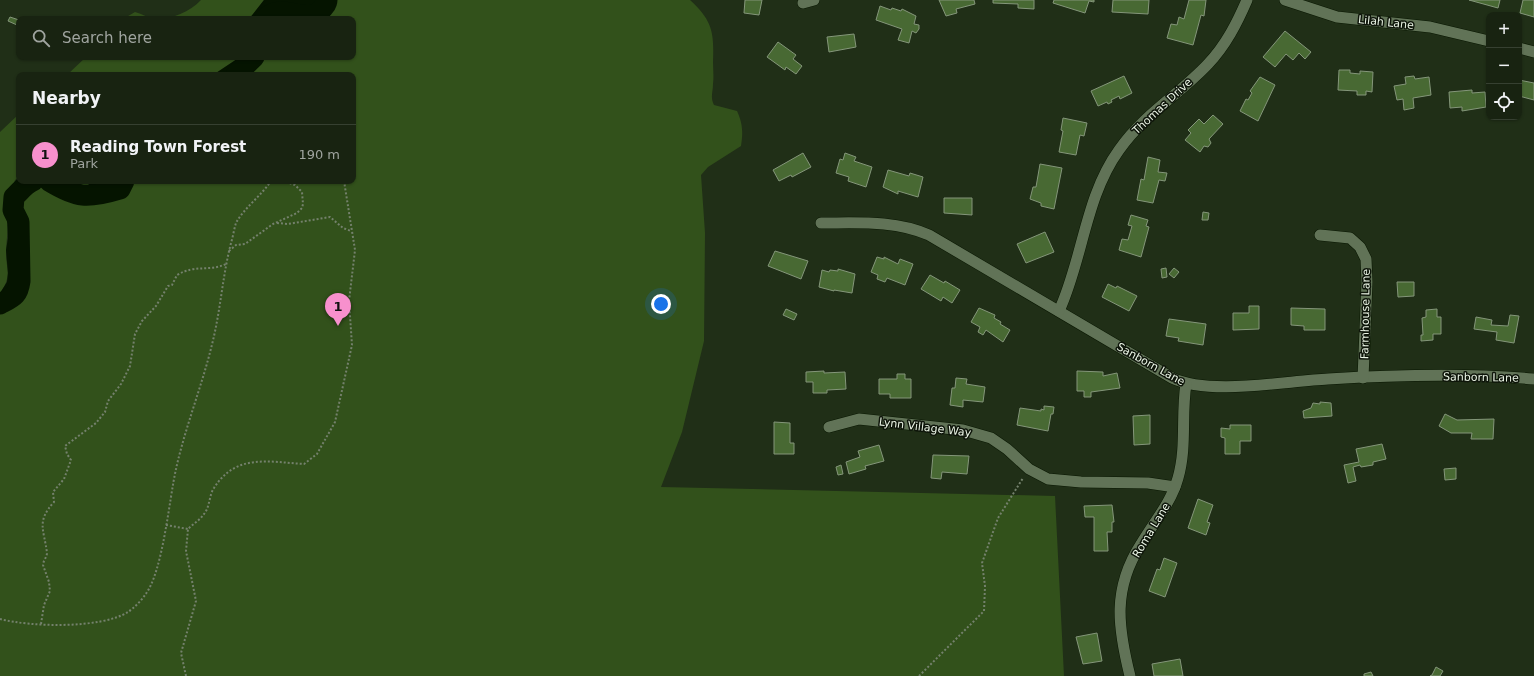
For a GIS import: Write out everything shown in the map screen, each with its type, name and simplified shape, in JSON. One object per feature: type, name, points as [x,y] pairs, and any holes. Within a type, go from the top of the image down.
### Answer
[{"type":"street","points":[[803,3],[814,0]]},
{"type":"street","name":"Thomas Drive","points":[[1059,311],[1072,280],[1095,197],[1118,151],[1151,114],[1203,70],[1214,58],[1232,32],[1248,0]]},
{"type":"street","name":"Lilah Lane","points":[[1285,0],[1337,17],[1430,27],[1486,40]]},
{"type":"street","points":[[1522,49],[1534,52]]},
{"type":"street","name":"Sanborn Lane","points":[[821,223],[889,224],[919,231],[937,239],[1163,372],[1186,384],[1207,387],[1363,378],[1493,376],[1534,379]]},
{"type":"street","name":"Farmhouse Lane","points":[[1320,235],[1350,238],[1358,245],[1365,256],[1367,282],[1363,378]]},
{"type":"street","name":"Roma Lane","points":[[1130,676],[1119,621],[1124,584],[1137,550],[1162,513],[1175,487],[1181,461],[1186,384]]},
{"type":"street","name":"Lynn Village Way","points":[[829,428],[859,419],[973,432],[999,442],[1029,469],[1040,475],[1056,480],[1148,483],[1175,487]]},
{"type":"path","points":[[0,619],[41,624],[96,622],[113,619],[128,612],[146,594],[153,578],[166,525],[183,443],[214,336],[228,252],[236,223],[242,214],[262,195],[269,184]]},
{"type":"path","points":[[228,252],[236,245],[245,244],[276,223],[297,213],[303,204],[302,192],[292,184]]},
{"type":"path","points":[[186,676],[181,653],[196,601],[186,551],[188,529],[205,514],[213,489],[223,476],[238,466],[257,460],[304,464],[317,454],[335,422],[352,345],[350,301],[355,250],[344,184]]},
{"type":"path","points":[[276,223],[288,224],[330,217],[343,228],[352,231]]},
{"type":"path","points":[[41,624],[44,605],[50,591],[49,582],[42,565],[47,556],[42,528],[43,518],[54,502],[53,492],[64,479],[70,466],[71,460],[66,454],[65,446],[96,423],[105,412],[108,401],[121,384],[130,366],[135,334],[142,322],[156,306],[168,286],[172,285],[177,274],[199,267],[214,268],[226,263]]},
{"type":"path","points":[[918,676],[984,611],[985,586],[982,563],[998,518],[1029,469]]},
{"type":"path","points":[[166,525],[188,529]]},
{"type":"green space","points":[[201,0],[264,0],[251,16],[174,16],[192,8]]},
{"type":"green space","points":[[327,0],[690,0],[708,21],[712,35],[712,97],[714,105],[737,111],[742,128],[742,137],[741,146],[708,167],[701,175],[705,233],[704,341],[682,432],[661,487],[1055,496],[1064,676],[0,676],[0,304],[15,296],[20,268],[19,222],[13,210],[14,197],[19,194],[26,184],[54,184],[68,192],[85,195],[120,189],[122,184],[356,184],[356,72],[239,72],[251,60],[356,60],[356,16],[267,16],[274,8],[278,6],[294,6],[307,12],[327,3]]},
{"type":"green space","points":[[135,12],[146,16],[128,16]]},
{"type":"green space","points":[[83,60],[236,60],[218,72],[70,72]]},
{"type":"green space","points":[[16,117],[16,179],[5,211],[8,227],[6,254],[8,276],[7,281],[0,293],[0,132]]},
{"type":"green space","points":[[69,184],[89,184],[82,190]]},
{"type":"shaded area","points":[[264,0],[327,0],[323,8],[317,13],[310,15],[280,12],[269,16],[251,16]]},
{"type":"shaded area","points":[[236,60],[251,60],[239,72],[218,72]]},
{"type":"shaded area","points":[[16,182],[16,184],[28,184],[15,195],[12,204],[19,222],[20,281],[18,290],[14,296],[0,304],[0,293],[7,282],[8,273],[6,250],[8,238],[7,217],[4,203],[7,195]]},
{"type":"shaded area","points":[[54,184],[69,184],[82,190],[89,184],[122,184],[120,189],[90,195],[75,194]]},
{"type":"building","points":[[745,0],[762,0],[759,15],[744,13]]},
{"type":"building","points":[[939,0],[974,0],[975,4],[956,9],[957,13],[946,16]]},
{"type":"building","points":[[993,0],[1034,0],[1034,9],[1018,8],[1018,4],[993,3]]},
{"type":"building","points":[[1054,0],[1094,0],[1094,2],[1089,1],[1085,13],[1053,3]]},
{"type":"building","points":[[1113,0],[1149,0],[1148,14],[1112,12]]},
{"type":"building","points":[[1189,0],[1206,0],[1204,16],[1201,15],[1193,45],[1167,38],[1171,24],[1177,25],[1179,17],[1184,19]]},
{"type":"building","points":[[1469,0],[1500,0],[1498,8]]},
{"type":"building","points":[[1523,0],[1534,0],[1534,17],[1520,12]]},
{"type":"building","points":[[880,6],[891,10],[892,8],[901,11],[902,9],[916,16],[914,24],[919,25],[919,29],[916,33],[912,31],[909,43],[898,40],[902,29],[876,20]]},
{"type":"building","points":[[10,17],[16,19],[16,25],[8,21]]},
{"type":"building","points":[[1285,31],[1311,52],[1305,59],[1299,53],[1293,60],[1286,54],[1275,67],[1263,57]]},
{"type":"building","points":[[854,34],[856,47],[829,52],[827,37]]},
{"type":"building","points":[[778,42],[796,55],[793,59],[802,66],[796,74],[786,67],[785,70],[767,57]]},
{"type":"building","points":[[1339,70],[1350,70],[1350,73],[1360,74],[1360,71],[1373,72],[1372,92],[1366,91],[1366,95],[1357,95],[1357,91],[1338,90]]},
{"type":"building","points":[[1124,76],[1132,93],[1120,99],[1119,96],[1111,100],[1112,102],[1108,104],[1107,102],[1098,106],[1091,91]]},
{"type":"building","points":[[1414,76],[1415,79],[1429,77],[1431,95],[1413,98],[1414,108],[1404,110],[1403,99],[1397,100],[1394,86],[1406,84],[1405,77]]},
{"type":"building","points":[[1260,77],[1275,85],[1258,121],[1240,111],[1246,99],[1248,100],[1252,93],[1250,91]]},
{"type":"building","points":[[1522,81],[1534,83],[1534,100],[1522,97]]},
{"type":"building","points":[[1472,90],[1472,93],[1485,92],[1486,107],[1462,111],[1462,107],[1450,108],[1449,92]]},
{"type":"building","points":[[1213,115],[1223,124],[1209,139],[1211,143],[1208,147],[1204,146],[1200,152],[1185,140],[1191,133],[1188,130],[1199,119],[1204,124]]},
{"type":"building","points":[[1063,118],[1087,123],[1084,136],[1080,135],[1076,155],[1059,152],[1063,131],[1061,130]]},
{"type":"building","points":[[803,153],[811,167],[792,177],[791,175],[779,181],[773,170]]},
{"type":"building","points":[[845,153],[856,157],[854,161],[872,167],[866,187],[848,181],[849,177],[836,173],[840,159],[843,160]]},
{"type":"building","points":[[1148,157],[1160,160],[1158,172],[1167,173],[1165,181],[1159,180],[1153,203],[1137,200],[1141,179],[1144,180]]},
{"type":"building","points":[[1040,164],[1062,168],[1054,209],[1041,206],[1041,203],[1030,199],[1033,187],[1036,187]]},
{"type":"building","points":[[888,170],[909,176],[910,173],[923,177],[918,197],[898,191],[898,194],[883,187]]},
{"type":"building","points":[[944,198],[972,198],[972,215],[944,213]]},
{"type":"building","points":[[1203,212],[1209,213],[1208,220],[1202,220]]},
{"type":"building","points":[[1131,215],[1148,220],[1146,226],[1149,227],[1141,257],[1119,250],[1122,239],[1128,240],[1132,226],[1128,225]]},
{"type":"building","points":[[1045,232],[1054,252],[1026,263],[1017,244]]},
{"type":"building","points":[[775,251],[808,261],[801,279],[768,266]]},
{"type":"building","points":[[877,257],[884,259],[884,257],[898,264],[900,259],[913,264],[905,285],[887,278],[885,282],[877,279],[878,275],[871,272]]},
{"type":"building","points":[[1166,268],[1167,277],[1162,278],[1161,269]]},
{"type":"building","points":[[1174,268],[1179,272],[1174,278],[1169,274]]},
{"type":"building","points":[[838,269],[855,274],[852,293],[834,291],[819,287],[822,270],[829,272],[830,270],[838,271]]},
{"type":"building","points":[[930,275],[944,283],[945,281],[960,290],[952,303],[943,297],[941,301],[921,289]]},
{"type":"building","points":[[1397,282],[1414,282],[1414,296],[1398,297]]},
{"type":"building","points":[[1108,284],[1116,288],[1117,286],[1137,296],[1129,311],[1102,297]]},
{"type":"building","points":[[1249,306],[1259,306],[1259,329],[1233,330],[1233,313],[1249,313]]},
{"type":"building","points":[[979,308],[995,315],[994,318],[1001,322],[1000,324],[1010,330],[1003,342],[986,330],[983,335],[978,332],[980,327],[971,322]]},
{"type":"building","points":[[1291,308],[1325,309],[1325,330],[1304,330],[1304,326],[1291,325]]},
{"type":"building","points":[[786,309],[797,314],[794,320],[783,315]]},
{"type":"building","points":[[1437,309],[1437,317],[1441,317],[1441,334],[1433,334],[1433,340],[1421,341],[1421,335],[1423,335],[1422,318],[1426,317],[1426,310]]},
{"type":"building","points":[[1510,315],[1519,316],[1514,343],[1496,340],[1497,332],[1474,329],[1476,317],[1492,320],[1491,325],[1508,326]]},
{"type":"building","points":[[1169,319],[1206,324],[1203,345],[1178,341],[1179,338],[1166,336]]},
{"type":"building","points":[[824,371],[824,373],[845,372],[846,389],[827,390],[827,393],[813,393],[813,382],[806,382],[806,372]]},
{"type":"building","points":[[1077,371],[1103,372],[1103,376],[1117,373],[1120,388],[1091,392],[1091,397],[1084,397],[1084,391],[1077,391]]},
{"type":"building","points":[[897,374],[905,374],[905,379],[911,379],[911,398],[890,398],[890,394],[879,394],[879,379],[897,379]]},
{"type":"building","points":[[956,378],[967,379],[966,384],[985,387],[983,402],[963,400],[963,407],[950,405],[952,388],[955,388]]},
{"type":"building","points":[[1320,402],[1331,403],[1332,416],[1304,418],[1303,411],[1311,408],[1313,403],[1320,404]]},
{"type":"building","points":[[1044,406],[1054,407],[1053,414],[1051,414],[1048,431],[1017,425],[1020,408],[1041,411],[1041,409],[1044,410]]},
{"type":"building","points":[[1445,414],[1457,420],[1494,419],[1493,439],[1471,439],[1472,433],[1451,433],[1439,426]]},
{"type":"building","points":[[1150,415],[1150,444],[1134,445],[1133,416]]},
{"type":"building","points":[[774,422],[790,423],[790,443],[794,443],[794,454],[774,454]]},
{"type":"building","points":[[1230,425],[1251,425],[1251,441],[1240,441],[1240,454],[1225,454],[1225,438],[1221,437],[1221,428],[1230,429]]},
{"type":"building","points":[[1382,444],[1386,459],[1373,462],[1373,465],[1361,467],[1360,465],[1353,467],[1356,481],[1348,483],[1344,465],[1359,462],[1356,449]]},
{"type":"building","points":[[879,445],[884,461],[865,466],[866,469],[849,474],[846,462],[860,457],[858,451]]},
{"type":"building","points":[[933,455],[969,456],[967,474],[942,472],[941,479],[931,478]]},
{"type":"building","points":[[841,465],[843,474],[838,475],[836,467]]},
{"type":"building","points":[[1456,468],[1456,479],[1445,480],[1444,469]]},
{"type":"building","points":[[1198,499],[1213,505],[1207,522],[1210,523],[1206,535],[1188,528]]},
{"type":"building","points":[[1112,505],[1114,522],[1112,522],[1112,532],[1107,532],[1108,551],[1094,551],[1094,517],[1085,517],[1084,506]]},
{"type":"building","points":[[1164,558],[1177,563],[1165,597],[1149,591],[1157,569],[1160,570]]},
{"type":"building","points":[[1097,633],[1102,661],[1083,664],[1076,637]]},
{"type":"building","points":[[1180,659],[1183,676],[1154,676],[1152,664]]},
{"type":"building","points":[[1436,667],[1443,671],[1440,676],[1430,676],[1432,675]]},
{"type":"building","points":[[1371,672],[1373,676],[1364,676],[1364,674]]},
{"type":"waterway","points":[[269,16],[280,12],[310,15],[317,13],[323,8],[327,3],[327,0]]},
{"type":"waterway","points":[[239,72],[251,60]]},
{"type":"waterway","points":[[0,304],[14,296],[18,290],[20,281],[19,222],[13,210],[14,197],[28,184]]},
{"type":"waterway","points":[[54,184],[67,191],[83,195],[99,194],[120,189],[122,184]]},
{"type":"place","name":"Reading Town Forest","points":[[338,326]]}]
